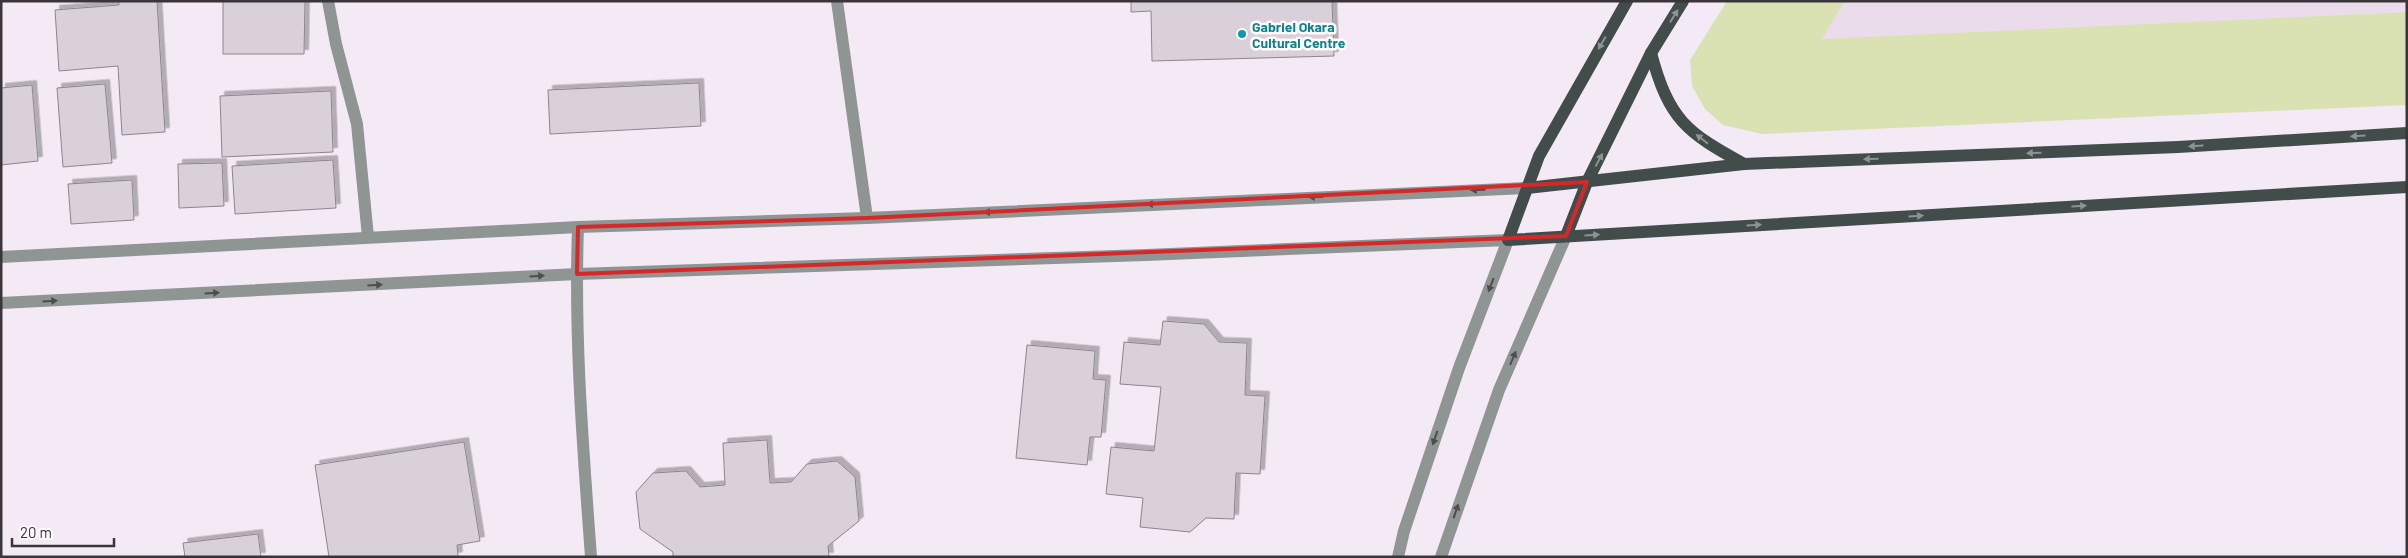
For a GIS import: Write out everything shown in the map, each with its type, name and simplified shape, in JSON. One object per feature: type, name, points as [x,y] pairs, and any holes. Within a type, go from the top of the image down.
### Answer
[{"type":"main road","points":[[1627,1],[1539,156],[1508,240],[2407,187]]},
{"type":"main road","points":[[1566,236],[1587,182],[1651,53],[1683,1]]},
{"type":"main road","points":[[1651,53],[1660,86],[1676,116],[1705,142],[1744,164]]},
{"type":"main road","points":[[1527,188],[1744,164],[2178,147],[2407,133]]},
{"type":"street","points":[[328,1],[336,44],[357,124],[368,238]]},
{"type":"street","points":[[837,1],[867,218]]},
{"type":"street","points":[[1,257],[578,227],[867,218],[1527,188]]},
{"type":"street","points":[[578,227],[576,274],[578,375],[591,557]]},
{"type":"street","points":[[1440,557],[1499,390],[1566,236]]},
{"type":"street","points":[[1,303],[576,274],[1136,256],[1508,240],[1459,368],[1404,531],[1398,557]]},
{"type":"highlighted area","points":[[1587,182],[1566,236],[577,274],[578,227],[867,218]]},
{"type":"shaded area","points":[[1845,1],[2407,1],[2407,12],[1821,40]]},
{"type":"green space","points":[[1727,1],[1845,1],[1822,39],[2407,12],[2407,105],[1762,134],[1723,125],[1705,109],[1692,86],[1690,60]]},
{"type":"building","points":[[119,1],[157,1],[165,132],[122,135],[118,66],[59,71],[55,10],[119,5]]},
{"type":"building","points":[[223,1],[305,1],[304,54],[223,54]]},
{"type":"building","name":"Gabriel Okara Cultural Centre","points":[[1131,1],[1332,1],[1334,56],[1152,61],[1151,11],[1131,12]]},
{"type":"building","points":[[699,83],[701,126],[550,134],[548,90]]},
{"type":"building","points":[[105,84],[112,163],[63,167],[57,88]]},
{"type":"building","points":[[32,85],[38,161],[1,165],[1,88]]},
{"type":"building","points":[[331,91],[333,152],[222,157],[220,96]]},
{"type":"building","points":[[333,160],[336,208],[235,214],[232,166]]},
{"type":"building","points":[[222,163],[224,206],[179,208],[178,164]]},
{"type":"building","points":[[132,180],[134,220],[71,224],[68,184]]},
{"type":"building","points":[[1163,321],[1204,324],[1219,342],[1247,343],[1245,395],[1265,396],[1260,474],[1236,473],[1234,519],[1206,518],[1190,532],[1140,527],[1143,498],[1106,494],[1111,447],[1154,451],[1161,387],[1120,384],[1124,342],[1160,345]]},
{"type":"building","points":[[1027,345],[1095,351],[1093,379],[1106,380],[1101,437],[1090,437],[1087,465],[1016,458]]},
{"type":"building","points":[[767,440],[770,483],[791,482],[807,464],[837,461],[855,477],[859,521],[828,546],[829,557],[673,557],[673,552],[640,529],[636,492],[653,473],[686,471],[700,487],[725,485],[723,443]]},
{"type":"building","points":[[464,442],[480,541],[457,545],[458,556],[455,557],[329,557],[315,465]]},
{"type":"building","points":[[258,534],[261,557],[185,557],[183,543]]},
{"type":"place","name":"Gabriel Okara Cultural Centre","points":[[1242,34]]}]
